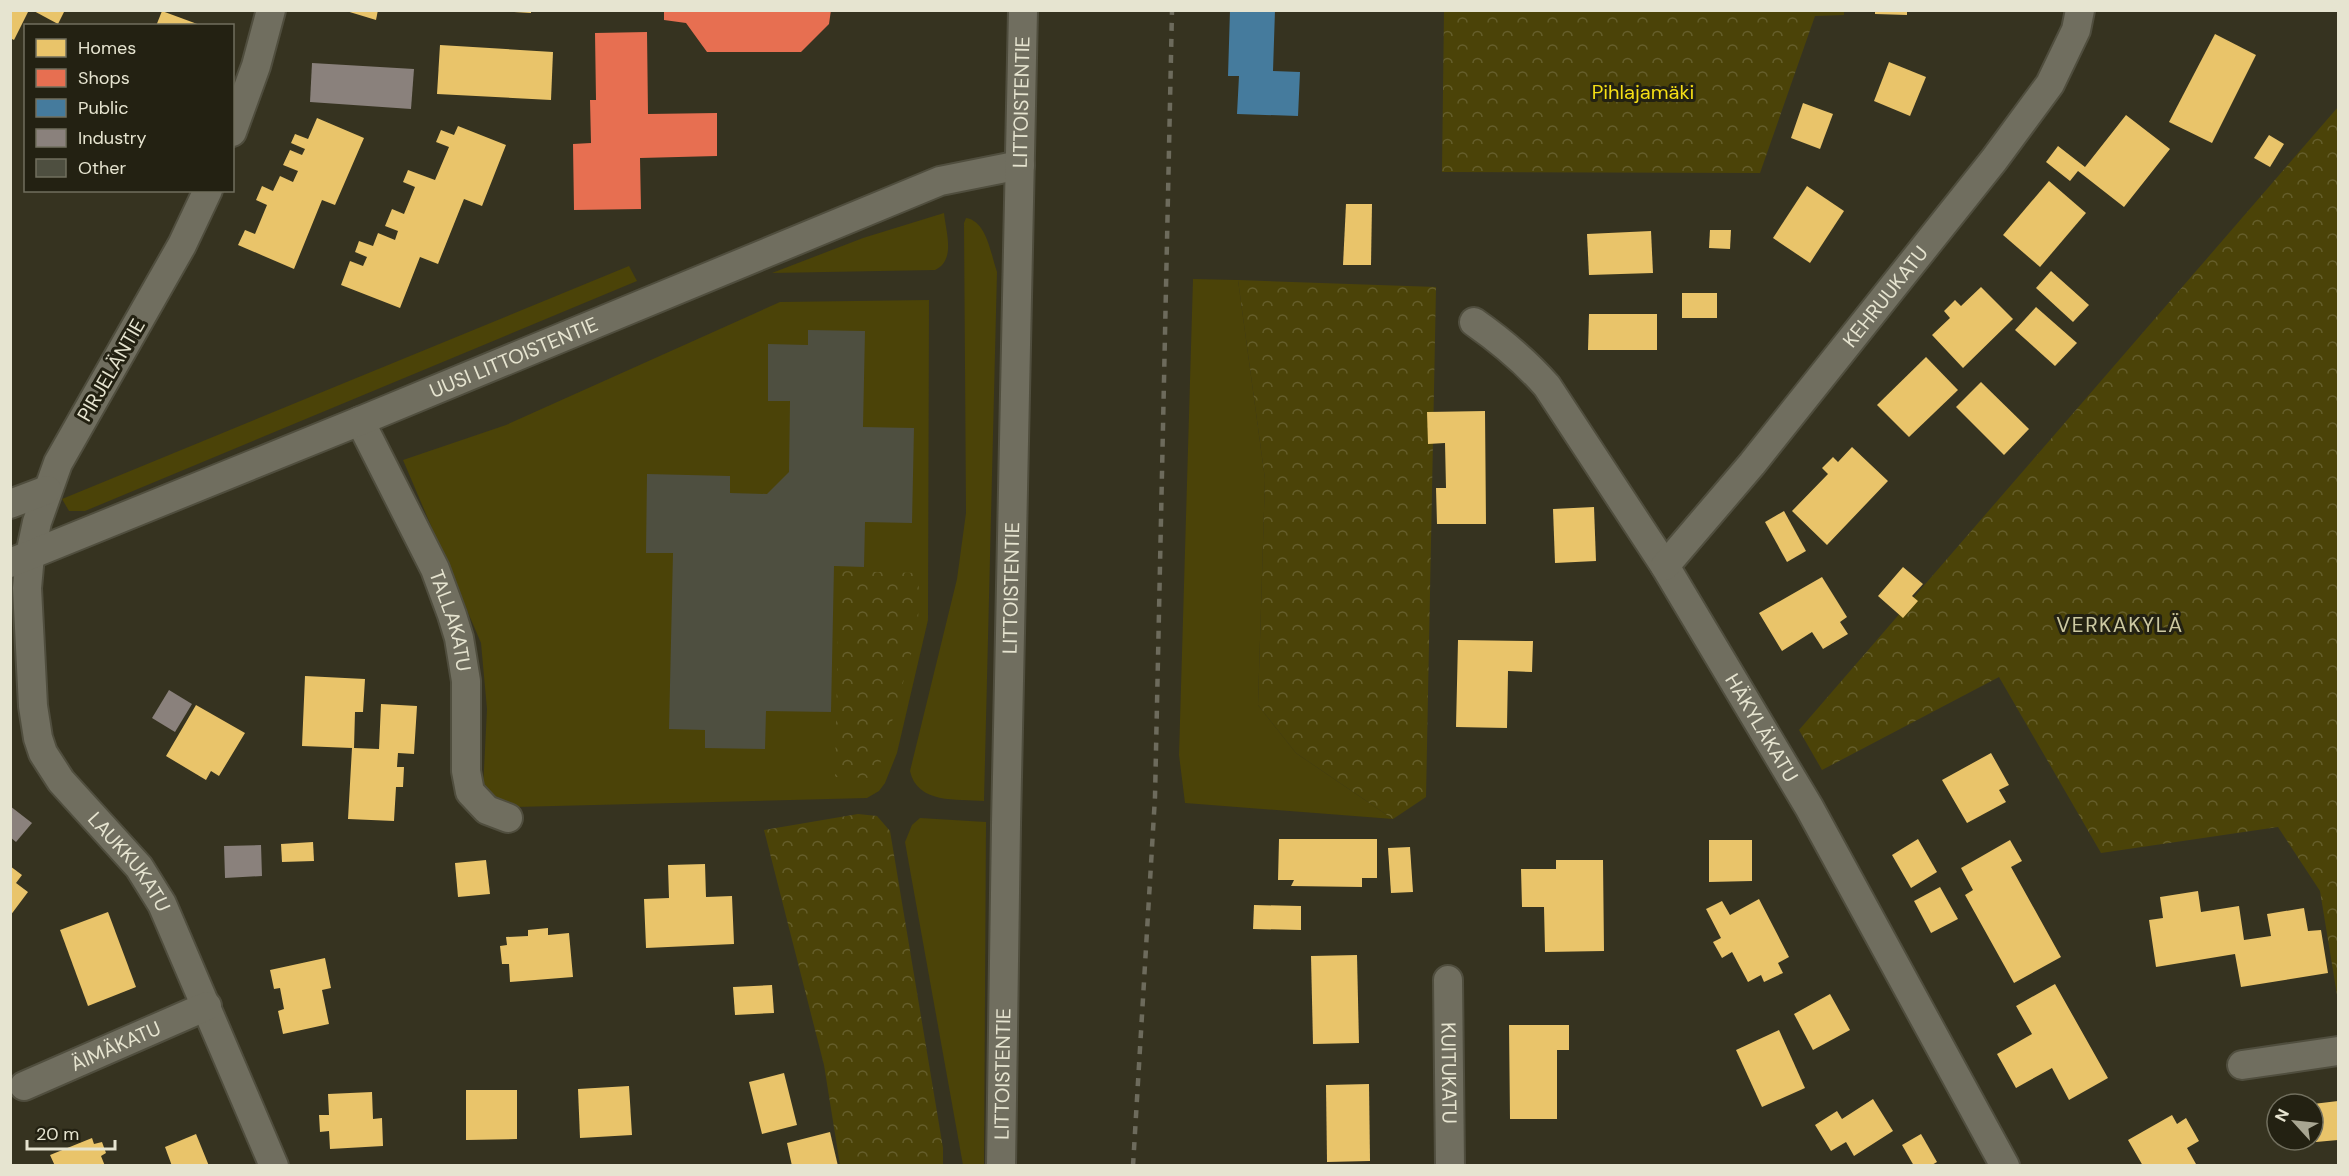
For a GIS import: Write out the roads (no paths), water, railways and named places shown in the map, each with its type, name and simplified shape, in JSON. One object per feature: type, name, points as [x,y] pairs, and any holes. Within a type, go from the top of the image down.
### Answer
[{"type":"street","points":[[234,126],[256,66],[271,10]]},
{"type":"street","name":"LITTOISTENTIE","points":[[1001,1166],[1023,10]]},
{"type":"street","name":"KEHRUUKATU","points":[[1665,566],[1752,464],[1994,160],[2050,84],[2076,30],[2080,10]]},
{"type":"street","name":"UUSI LITTOISTENTIE","points":[[20,559],[940,181],[1020,165]]},
{"type":"street","name":"PIRJELÄNTIE","points":[[20,559],[58,464],[182,245],[206,192]]},
{"type":"street","name":"HÄKYLÄKATU","points":[[1474,322],[1527,363],[1547,386],[1665,566],[1809,807],[2005,1166]]},
{"type":"street","name":"TALLAKATU","points":[[360,421],[435,568],[456,626],[466,681],[466,771],[470,792],[487,810],[508,819]]},
{"type":"street","points":[[10,504],[47,490]]},
{"type":"street","name":"LAUKKUKATU","points":[[20,559],[27,588],[33,706],[43,753],[61,781],[126,852],[151,885],[172,924],[274,1166]]},
{"type":"street","name":"KUITUKATU","points":[[1448,980],[1450,1166]]},
{"type":"street","name":"ÄIMÄKATU","points":[[24,1086],[207,1006]]},
{"type":"street","points":[[2242,1065],[2338,1051]]},
{"type":"railway","points":[[1133,1166],[1155,797],[1172,10]]},
{"type":"district","name":"VERKAKYLÄ","points":[[2120,625]]},
{"type":"park label","name":"Pihlajamäki","points":[[1643,92]]}]
